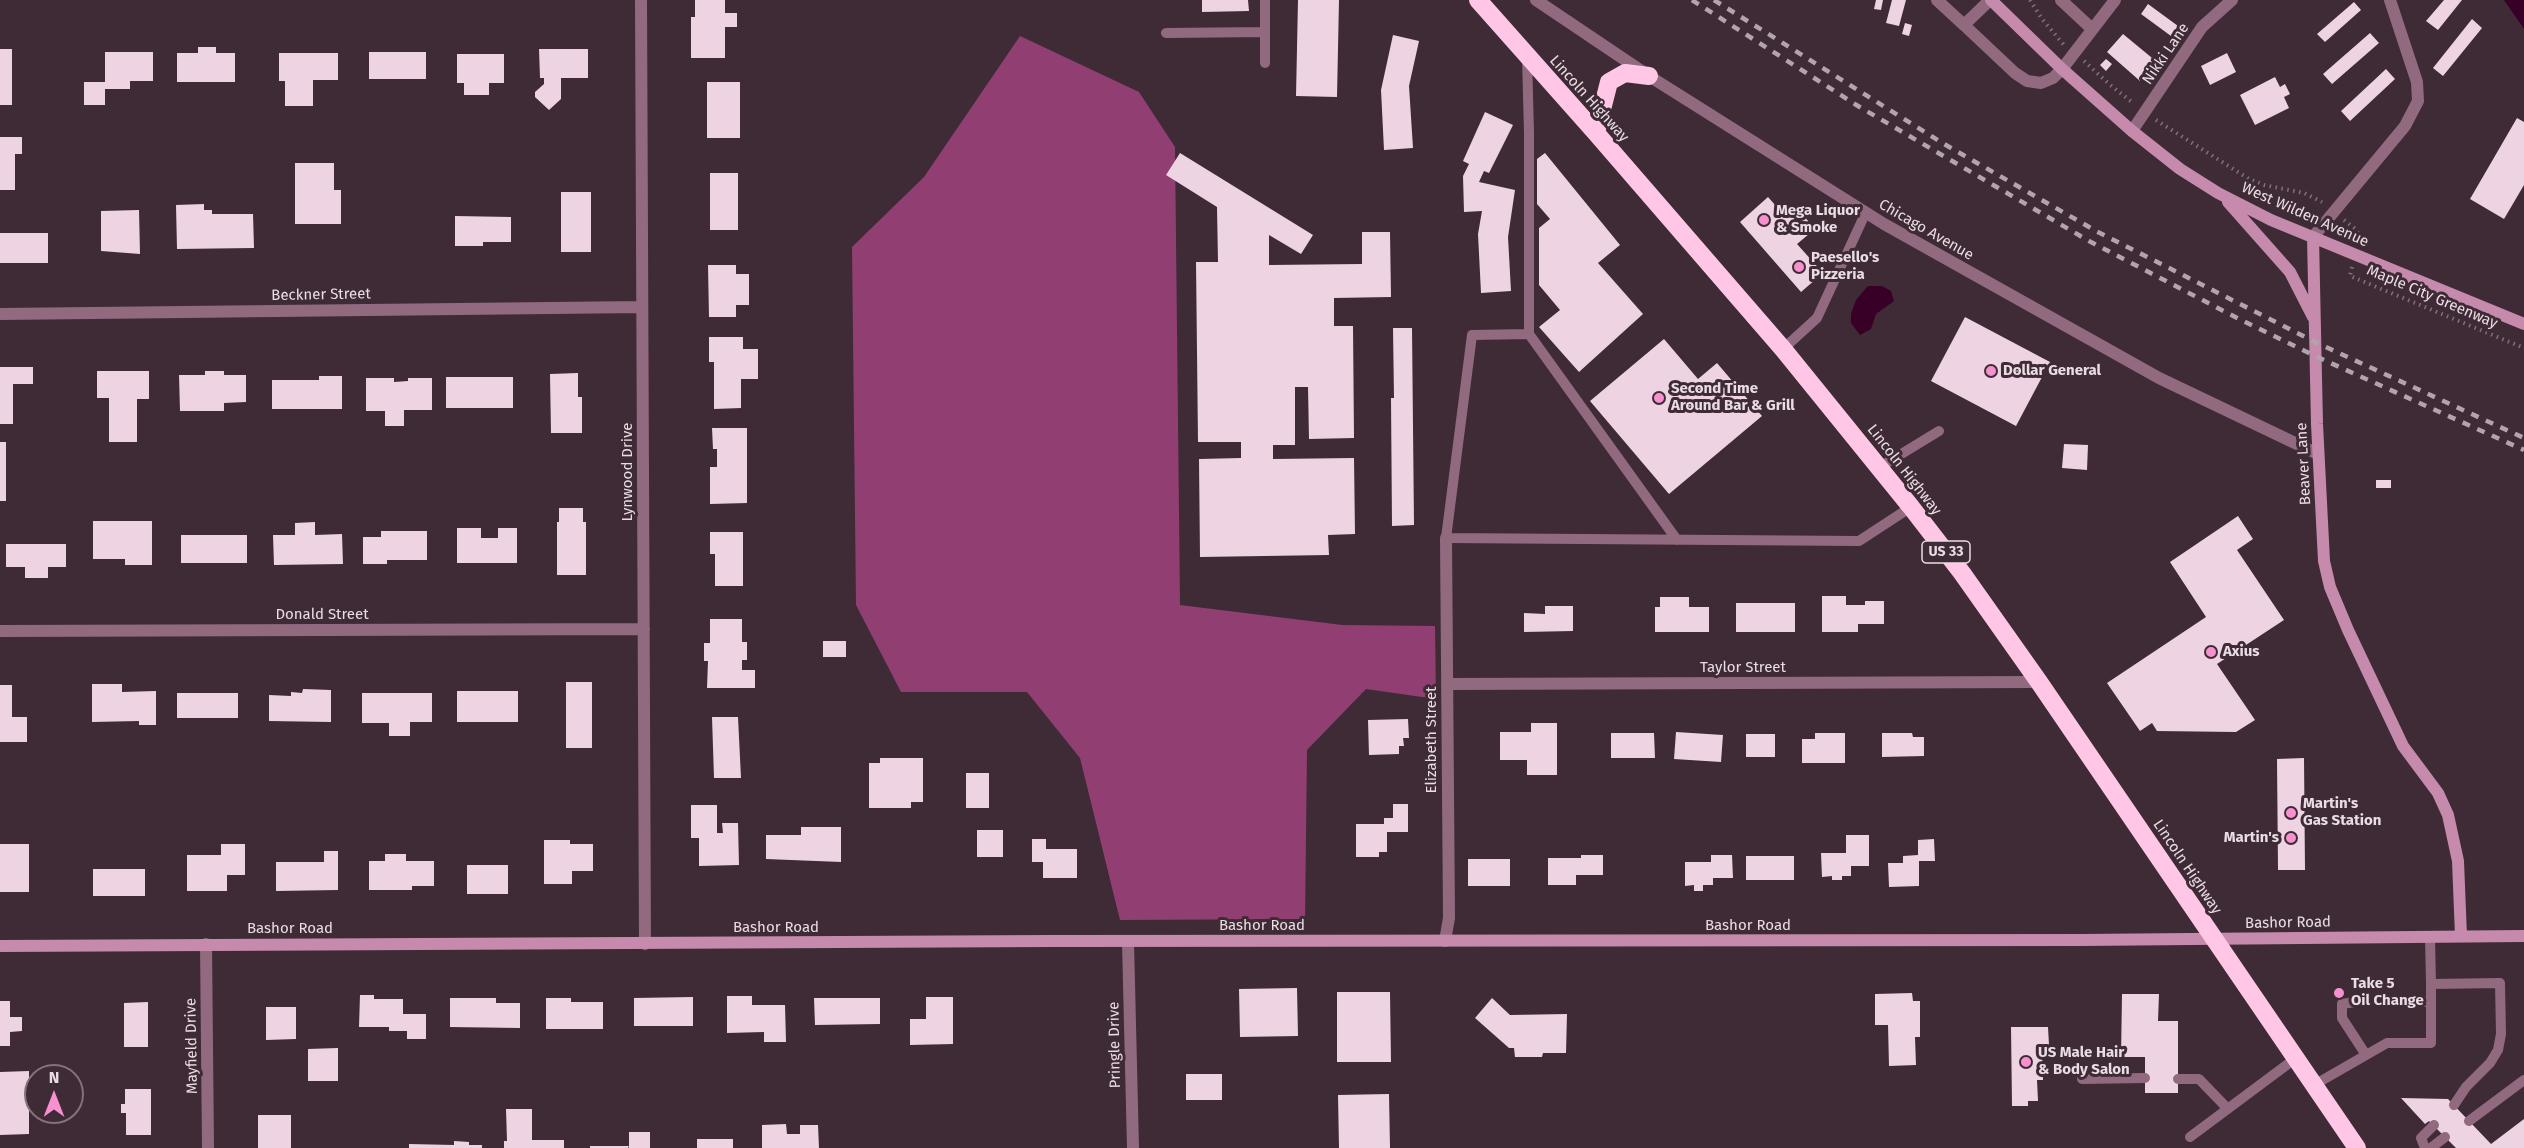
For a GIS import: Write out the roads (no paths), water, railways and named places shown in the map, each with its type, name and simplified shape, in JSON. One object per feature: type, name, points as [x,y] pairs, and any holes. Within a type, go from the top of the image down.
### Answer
[{"type":"highway","name":"Lincoln Highway","points":[[1478,0],[1783,349],[1911,507],[2039,682],[2357,1148]]},
{"type":"highway","points":[[1596,133],[1604,94],[1609,82],[1625,73],[1649,76]]},
{"type":"street","name":"Lynwood Drive","points":[[641,0],[645,944]]},
{"type":"street","name":"Chicago Avenue","points":[[1536,0],[1649,76],[1866,212],[2159,378],[2318,454]]},
{"type":"street","points":[[1937,0],[2027,81],[2041,83],[2053,78],[2062,69],[2091,28],[2115,0]]},
{"type":"street","points":[[1964,25],[1990,0]]},
{"type":"street","name":"West Wilden Avenue","points":[[1990,0],[2062,69],[2132,130],[2180,168],[2218,193],[2271,220],[2524,324]]},
{"type":"street","points":[[2061,0],[2091,28]]},
{"type":"street","name":"Nikki Lane","points":[[2132,130],[2202,27],[2232,0]]},
{"type":"street","points":[[2313,237],[2405,126],[2418,100],[2416,82],[2390,0]]},
{"type":"street","points":[[2218,193],[2251,226],[2290,272],[2314,319]]},
{"type":"street","name":"Beaver Lane","points":[[2313,237],[2318,454],[2324,561],[2330,587],[2403,746],[2438,793],[2448,815],[2458,861],[2461,936]]},
{"type":"street","name":"Beckner Street","points":[[0,314],[642,307]]},
{"type":"street","name":"Elizabeth Street","points":[[1445,941],[1449,918],[1446,538]]},
{"type":"street","name":"Donald Street","points":[[0,631],[644,629]]},
{"type":"street","name":"Taylor Street","points":[[1447,684],[2039,682]]},
{"type":"street","name":"Bashor Road","points":[[0,946],[2524,936]]},
{"type":"street","name":"Pringle Drive","points":[[1128,942],[1133,1148]]},
{"type":"street","name":"Mayfield Drive","points":[[206,944],[208,1148]]},
{"type":"lane","points":[[1265,0],[1265,63]]},
{"type":"lane","points":[[1166,33],[1265,32]]},
{"type":"lane","points":[[1527,57],[1529,334],[1677,540]]},
{"type":"lane","points":[[1783,349],[1816,318],[1866,212]]},
{"type":"lane","points":[[1529,334],[1472,335],[1446,538],[1859,541],[1911,507]]},
{"type":"lane","points":[[1880,468],[1940,431]]},
{"type":"lane","points":[[2314,1084],[2387,1043],[2431,1043],[2430,937]]},
{"type":"lane","points":[[2431,984],[2500,983],[2502,1034],[2498,1050],[2490,1063],[2466,1087],[2454,1105]]},
{"type":"lane","points":[[2355,1002],[2342,1004],[2342,1018],[2366,1055]]},
{"type":"lane","points":[[2389,1002],[2431,1002]]},
{"type":"lane","points":[[2190,1137],[2296,1058]]},
{"type":"lane","points":[[2082,1079],[2145,1078]]},
{"type":"lane","points":[[2178,1079],[2199,1079],[2228,1109]]},
{"type":"lane","points":[[2469,1120],[2524,1080]]},
{"type":"lane","points":[[2425,1148],[2421,1138],[2434,1125]]},
{"type":"lane","points":[[2431,1148],[2445,1137]]},
{"type":"railway","points":[[1692,0],[1858,106],[2089,241],[2315,356],[2524,450]]},
{"type":"railway","points":[[1714,0],[1944,144],[2096,231],[2315,342],[2524,438]]},
{"type":"place","name":"Mega Liquor & Smoke","points":[[1764,220]]},
{"type":"place","name":"Paesello's Pizzeria","points":[[1799,267]]},
{"type":"place","name":"Dollar General","points":[[1991,371]]},
{"type":"place","name":"Second Time Around Bar & Grill","points":[[1659,398]]},
{"type":"place","name":"Axius","points":[[2211,652]]},
{"type":"place","name":"Martin's Gas Station","points":[[2291,813]]},
{"type":"place","name":"Martin's","points":[[2291,838]]},
{"type":"place","name":"Take 5 Oil Change","points":[[2339,993]]},
{"type":"place","name":"US Male Hair & Body Salon","points":[[2026,1062]]}]
